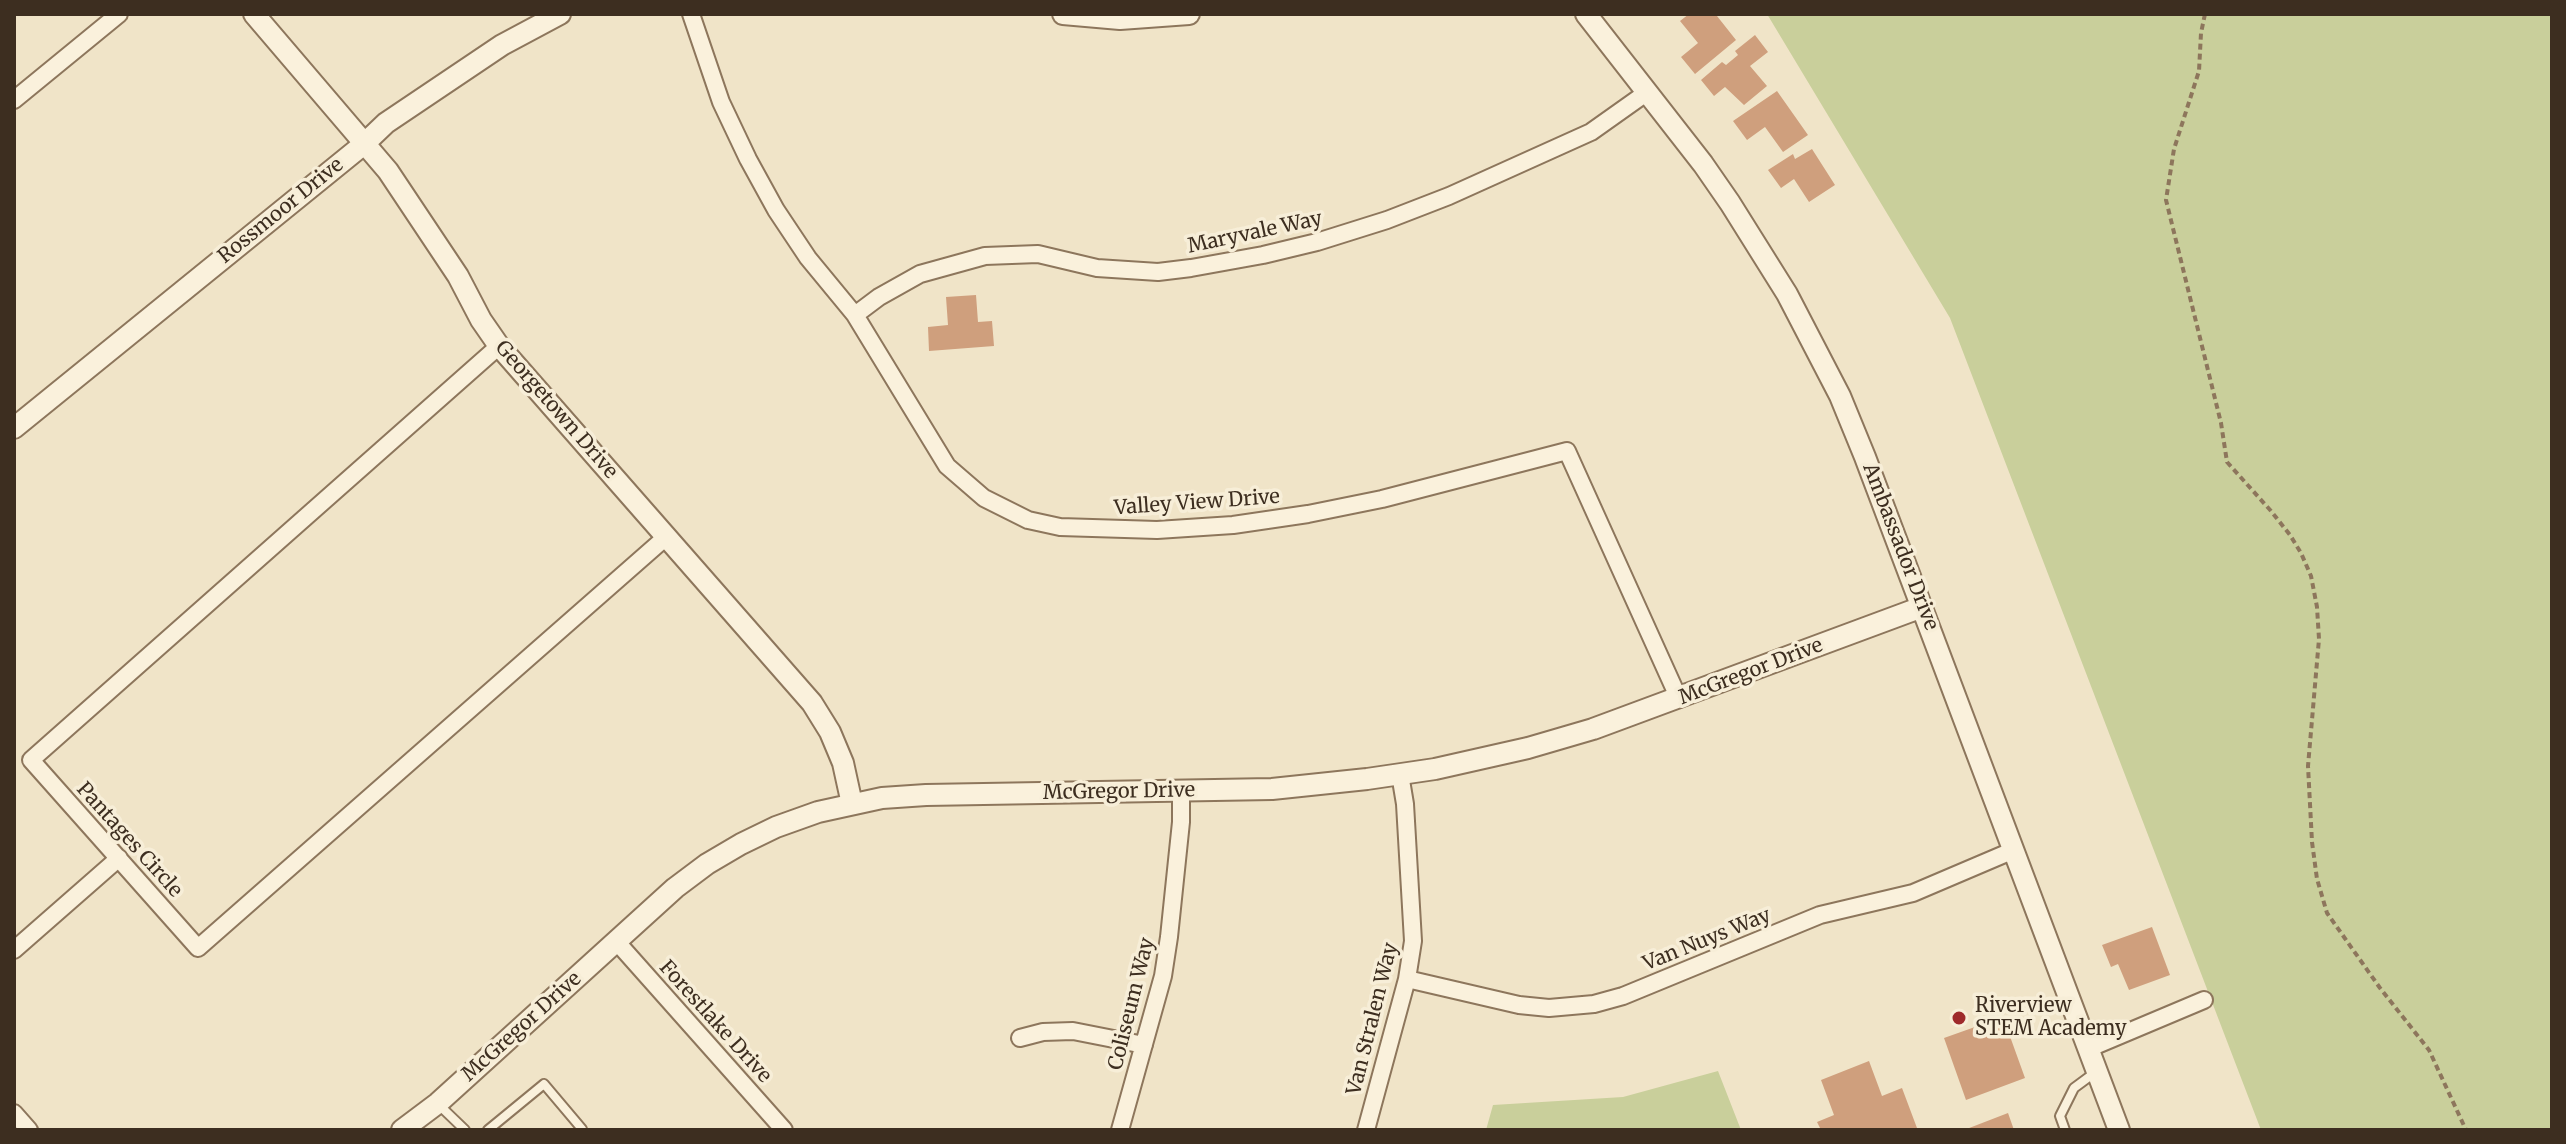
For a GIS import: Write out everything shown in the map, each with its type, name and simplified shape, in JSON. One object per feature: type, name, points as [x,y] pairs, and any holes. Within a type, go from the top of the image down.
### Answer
[{"type":"street","points":[[14,100],[119,14]]},
{"type":"street","name":"Georgetown Drive","points":[[254,14],[388,171],[458,276],[499,346],[812,703],[830,732],[843,763],[852,804]]},
{"type":"street","name":"Rossmoor Drive","points":[[14,428],[386,123],[502,45],[560,14]]},
{"type":"street","name":"Valley View Drive","points":[[691,14],[721,102],[776,210],[808,258],[855,315],[947,466],[998,507],[1028,520],[1060,527],[1157,530],[1233,525],[1382,499],[1567,451],[1679,699]]},
{"type":"street","points":[[1063,14],[1131,19],[1189,14]]},
{"type":"street","name":"Ambassador Drive","points":[[1586,14],[1730,203],[1766,258],[1818,351],[1865,457],[2119,1130]]},
{"type":"street","name":"Maryvale Way","points":[[855,315],[879,297],[920,274],[985,256],[1038,254],[1097,268],[1158,272],[1263,255],[1317,242],[1449,196],[1591,132],[1646,93]]},
{"type":"street","name":"Pantages Circle","points":[[499,346],[31,760],[198,948],[666,537]]},
{"type":"street","name":"McGregor Drive","points":[[402,1130],[438,1103],[686,880],[741,844],[818,812],[882,798],[926,795],[1272,789],[1400,774],[1469,762],[1593,729],[1922,607]]},
{"type":"street","name":"Van Stralen Way","points":[[1366,1130],[1407,979],[1413,941],[1405,804],[1400,774]]},
{"type":"street","name":"Coliseum Way","points":[[1120,1130],[1163,976],[1181,822],[1181,791]]},
{"type":"street","name":"Van Nuys Way","points":[[1407,979],[1519,1005],[1549,1008],[1594,1004],[1623,996],[1820,915],[1913,893],[2014,850]]},
{"type":"street","points":[[14,950],[119,858]]},
{"type":"street","name":"Forestlake Drive","points":[[616,941],[784,1130]]},
{"type":"street","points":[[2090,1048],[2204,1000]]},
{"type":"street","points":[[1020,1038],[1043,1032],[1073,1031],[1144,1045]]},
{"type":"street","points":[[14,1113],[29,1130]]},
{"type":"lane","points":[[2065,1130],[2060,1116],[2074,1088],[2097,1070]]},
{"type":"lane","points":[[488,1130],[544,1084],[582,1130]]},
{"type":"lane","points":[[438,1103],[465,1130]]},
{"type":"path","points":[[2205,14],[2199,71],[2174,149],[2166,200],[2221,423],[2227,462],[2290,535],[2311,576],[2319,639],[2308,766],[2317,879],[2327,913],[2429,1050],[2466,1130]]},
{"type":"green space","points":[[1767,14],[2552,14],[2552,1130],[2261,1130],[1950,318]]},
{"type":"green space","points":[[1718,1071],[1741,1130],[1486,1130],[1493,1105],[1623,1097]]},
{"type":"building","points":[[1689,14],[1720,14],[1717,16],[1736,40],[1695,74],[1681,57],[1698,43],[1680,21]]},
{"type":"building","points":[[1755,35],[1768,52],[1750,66],[1767,86],[1744,105],[1725,87],[1714,96],[1701,80],[1722,62],[1726,65],[1738,55],[1735,51]]},
{"type":"building","points":[[1777,91],[1808,135],[1783,152],[1765,127],[1747,140],[1733,121]]},
{"type":"building","points":[[1812,149],[1835,185],[1809,202],[1794,179],[1781,188],[1768,170],[1793,154],[1795,159]]},
{"type":"building","points":[[976,295],[978,322],[992,321],[994,346],[929,351],[928,327],[948,325],[946,297]]},
{"type":"building","points":[[2152,927],[2170,975],[2129,990],[2118,964],[2111,967],[2102,945]]},
{"type":"building","points":[[2003,1017],[2025,1078],[1966,1100],[1944,1038]]},
{"type":"building","points":[[1869,1061],[1882,1096],[1902,1088],[1917,1128],[1821,1130],[1817,1122],[1834,1115],[1821,1080]]},
{"type":"building","points":[[2008,1113],[2014,1130],[1964,1130]]},
{"type":"place","name":"Riverview STEM Academy","points":[[1959,1018]]}]
